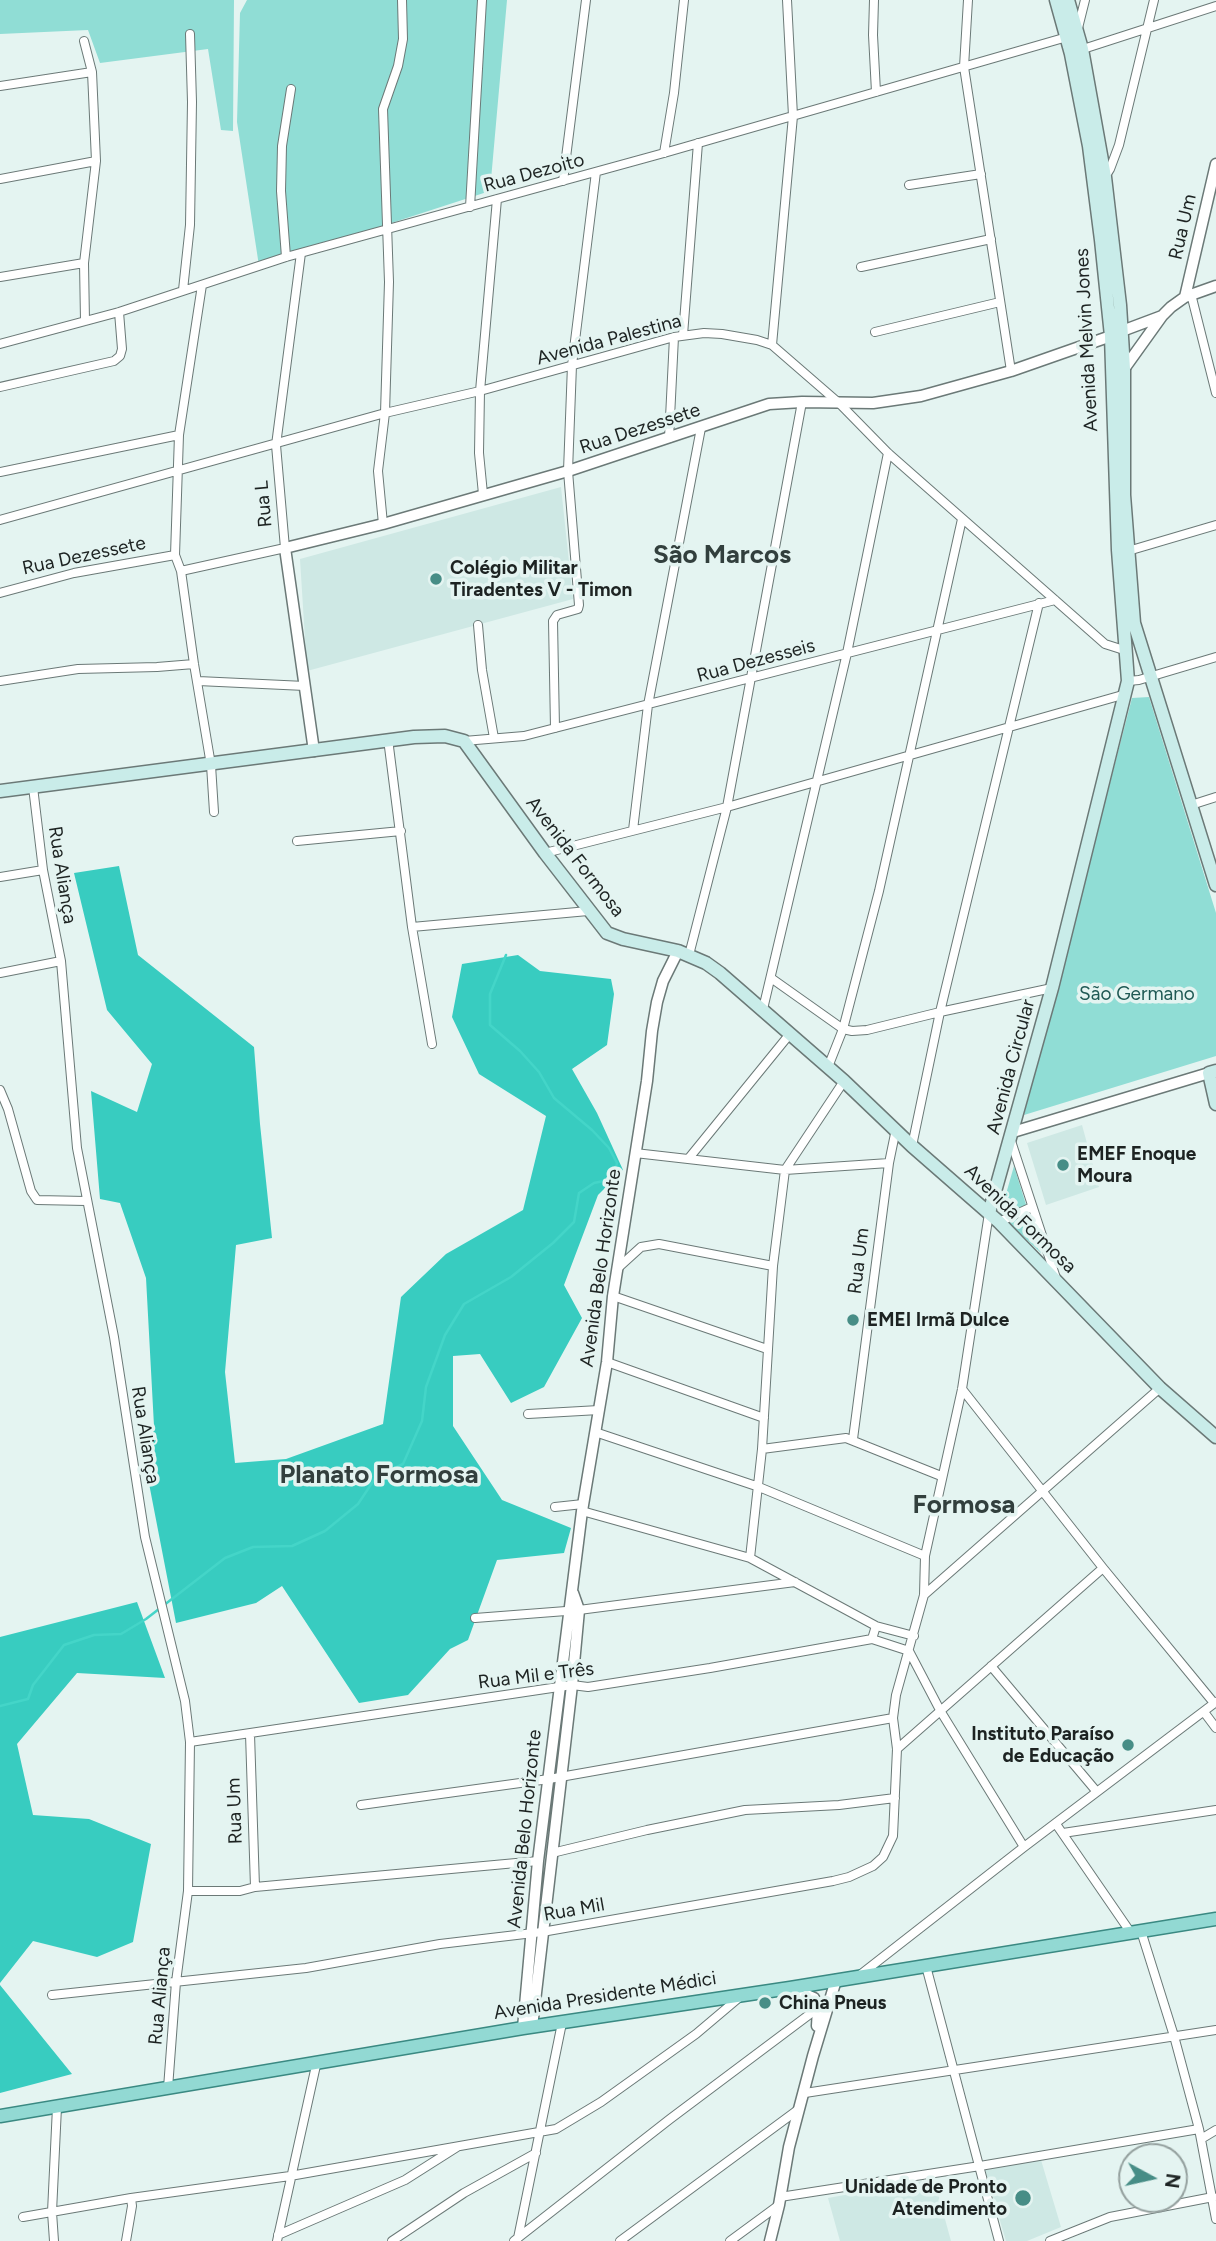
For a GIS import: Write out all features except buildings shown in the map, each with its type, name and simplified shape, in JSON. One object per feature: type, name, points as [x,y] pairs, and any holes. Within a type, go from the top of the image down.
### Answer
[{"type":"main road","name":"Avenida Melvin Jones","points":[[1056,0],[1077,51],[1105,177],[1116,334],[1117,537],[1127,651],[1127,687]]},
{"type":"main road","name":"Avenida Melvin Jones","points":[[1068,0],[1072,34]]},
{"type":"main road","name":"Avenida Melvin Jones","points":[[1077,51],[1116,334],[1124,369],[1124,495],[1134,623],[1216,885]]},
{"type":"main road","name":"Avenida Circular","points":[[994,1217],[1012,1136],[1127,687]]},
{"type":"main road","points":[[0,791],[387,740],[444,736],[464,741]]},
{"type":"main road","name":"Avenida Formosa","points":[[464,741],[607,933],[683,953],[720,973],[994,1217],[1160,1388],[1216,1437]]},
{"type":"main road","points":[[1212,1072],[1216,1104]]},
{"type":"main road","name":"Avenida Presidente Médici","points":[[0,2116],[527,2027],[790,1988],[1216,1919]]},
{"type":"street","points":[[383,524],[378,471],[385,413],[388,230],[383,109],[397,66],[402,39],[402,0]]},
{"type":"street","points":[[470,207],[482,0]]},
{"type":"street","points":[[563,181],[586,0]]},
{"type":"street","points":[[664,153],[674,93],[684,0]]},
{"type":"street","points":[[772,345],[793,116],[787,0]]},
{"type":"street","points":[[874,0],[876,92]]},
{"type":"street","points":[[968,0],[964,67],[1011,371]]},
{"type":"street","points":[[1072,34],[1085,0]]},
{"type":"street","points":[[1105,177],[1119,145],[1154,0]]},
{"type":"street","points":[[1077,51],[1216,6]]},
{"type":"street","points":[[183,290],[190,225],[190,34]]},
{"type":"street","name":"Rua Dezoito","points":[[0,344],[119,312],[286,257],[664,153],[1072,34]]},
{"type":"street","points":[[84,41],[92,72],[96,161],[84,263],[85,321]]},
{"type":"street","points":[[0,86],[92,72]]},
{"type":"street","points":[[286,257],[281,191],[282,146],[291,89]]},
{"type":"street","points":[[669,438],[698,143]]},
{"type":"street","points":[[0,179],[96,161]]},
{"type":"street","name":"Rua Um","points":[[1188,295],[1216,164]]},
{"type":"street","points":[[555,728],[553,621],[557,615],[573,611],[579,606],[568,471],[572,365],[596,172]]},
{"type":"street","points":[[909,185],[981,174]]},
{"type":"street","points":[[483,494],[479,453],[480,391],[498,199]]},
{"type":"street","points":[[861,267],[991,239]]},
{"type":"street","name":"Rua L","points":[[301,253],[276,445],[285,548],[314,751]]},
{"type":"street","points":[[0,277],[84,263]]},
{"type":"street","points":[[202,285],[179,435],[180,470],[175,555],[181,571],[211,765],[214,812]]},
{"type":"street","name":"Rua Dezessete","points":[[1124,369],[1162,316],[1188,295],[1216,286]]},
{"type":"street","points":[[1188,295],[1216,393]]},
{"type":"street","points":[[875,332],[1000,302]]},
{"type":"street","points":[[0,387],[114,361],[122,349],[119,312]]},
{"type":"street","name":"Rua Dezessete","points":[[181,571],[383,524],[568,471],[769,404],[840,404],[914,397],[1011,371],[1162,316]]},
{"type":"street","name":"Avenida Palestina","points":[[0,520],[385,413],[480,391],[678,336],[722,334],[772,345],[840,404],[888,453],[1105,644],[1127,651]]},
{"type":"street","points":[[683,953],[727,807],[802,402]]},
{"type":"street","points":[[634,830],[648,705],[701,428]]},
{"type":"street","points":[[0,472],[179,435]]},
{"type":"street","points":[[763,1010],[847,653],[888,453]]},
{"type":"street","points":[[828,1067],[843,1029],[879,891],[962,519]]},
{"type":"street","points":[[1128,551],[1216,526]]},
{"type":"street","name":"Rua Dezessete","points":[[0,593],[74,573],[175,555]]},
{"type":"street","name":"Rua Dezesseis","points":[[464,741],[524,736],[1055,600]]},
{"type":"street","points":[[912,1146],[940,1012],[1039,603]]},
{"type":"street","points":[[478,625],[482,670],[494,738]]},
{"type":"street","points":[[545,853],[816,782],[1009,725],[1127,687],[1149,676],[1216,657]]},
{"type":"street","points":[[0,681],[78,669],[194,664]]},
{"type":"street","points":[[198,681],[305,686]]},
{"type":"street","points":[[387,740],[412,927],[432,1044]]},
{"type":"street","name":"Rua Aliança","points":[[33,787],[43,870],[61,961],[77,1148],[114,1337],[145,1537],[185,1701],[190,1742],[188,1891],[176,1982],[168,2088]]},
{"type":"street","points":[[1191,805],[1216,797]]},
{"type":"street","points":[[296,841],[401,831]]},
{"type":"street","points":[[0,877],[43,870]]},
{"type":"street","points":[[412,927],[588,911]]},
{"type":"street","name":"Avenida Belo Horizonte","points":[[527,2027],[537,1933],[552,1853],[572,1685],[573,1593],[583,1508],[607,1362],[613,1296],[657,1002],[683,953]]},
{"type":"street","points":[[0,973],[61,961]]},
{"type":"street","points":[[771,978],[843,1029],[867,1030],[1052,988]]},
{"type":"street","points":[[689,1158],[789,1035]]},
{"type":"street","points":[[1056,1279],[1012,1136],[1212,1072]]},
{"type":"street","points":[[750,1558],[762,1449],[773,1266],[785,1170],[844,1081]]},
{"type":"street","points":[[0,1090],[31,1191],[37,1200],[86,1202]]},
{"type":"street","name":"Rua Um","points":[[853,1440],[889,1163],[896,1129]]},
{"type":"street","points":[[635,1153],[785,1170],[889,1163]]},
{"type":"street","points":[[994,1217],[1032,1207]]},
{"type":"street","name":"Avenida Circular","points":[[909,1651],[924,1595],[925,1556],[962,1389],[994,1217]]},
{"type":"street","points":[[619,1267],[641,1247],[659,1244],[773,1266]]},
{"type":"street","points":[[613,1296],[767,1349]]},
{"type":"street","points":[[607,1362],[764,1418]]},
{"type":"street","points":[[924,1595],[1160,1388]]},
{"type":"street","points":[[857,1977],[1215,1703],[962,1389]]},
{"type":"street","points":[[528,1414],[599,1410]]},
{"type":"street","points":[[595,1432],[759,1487],[925,1556]]},
{"type":"street","points":[[762,1449],[809,1442],[853,1440],[941,1476]]},
{"type":"street","points":[[555,1507],[583,1508],[750,1558],[876,1626],[914,1636]]},
{"type":"street","points":[[897,1749],[1103,1567]]},
{"type":"street","points":[[475,1618],[574,1610],[796,1583]]},
{"type":"street","name":"Avenida Belo Horizonte","points":[[537,1933],[538,1861],[559,1687],[574,1610]]},
{"type":"street","points":[[876,1626],[872,1639],[909,1651],[941,1712],[1024,1847]]},
{"type":"street","name":"Rua Mil e Três","points":[[190,1742],[572,1685],[588,1686],[629,1680],[872,1639]]},
{"type":"street","name":"Rua Mil","points":[[52,1995],[306,1968],[440,1944],[537,1933],[849,1877],[873,1866],[883,1857],[893,1836],[897,1749],[893,1718],[900,1675],[909,1651]]},
{"type":"street","points":[[991,1666],[1097,1792]]},
{"type":"street","points":[[1204,1712],[1216,1728]]},
{"type":"street","points":[[361,1805],[549,1779],[893,1718]]},
{"type":"street","name":"Rua Um","points":[[250,1734],[255,1888]]},
{"type":"street","points":[[552,1853],[647,1829],[745,1810],[839,1805],[895,1798]]},
{"type":"street","points":[[1063,1833],[1216,1810]]},
{"type":"street","points":[[1056,1824],[1136,1932],[1174,2036],[1214,2193],[1216,2219]]},
{"type":"street","points":[[188,1891],[240,1891],[538,1861]]},
{"type":"street","points":[[926,1966],[999,2241]]},
{"type":"street","points":[[770,2241],[799,2109],[836,1980]]},
{"type":"street","points":[[790,1988],[814,1998],[818,2008],[813,2056]]},
{"type":"street","points":[[23,2217],[131,2198],[290,2176],[556,2129],[601,2102],[696,2034],[744,1994]]},
{"type":"street","points":[[517,2240],[670,2119],[818,2008]]},
{"type":"street","points":[[517,2240],[562,2023]]},
{"type":"street","points":[[804,2093],[1216,2030]]},
{"type":"street","points":[[278,2238],[317,2062]]},
{"type":"street","points":[[54,2241],[52,2212],[57,2106]]},
{"type":"street","points":[[620,2241],[799,2109]]},
{"type":"street","points":[[730,2241],[780,2201],[1199,2129]]},
{"type":"street","points":[[1201,2139],[1216,2130]]},
{"type":"street","points":[[278,2238],[405,2180],[458,2147]]},
{"type":"street","points":[[392,2241],[464,2193],[536,2153]]},
{"type":"street","points":[[1050,2241],[1110,2217],[1214,2193]]},
{"type":"street","points":[[126,2241],[131,2198]]},
{"type":"shaded area","name":"Colégio Militar Tiradentes V - Timon","points":[[561,487],[573,599],[307,671],[300,559]]},
{"type":"shaded area","points":[[119,866],[138,955],[254,1047],[272,1238],[236,1245],[225,1372],[235,1463],[286,1459],[383,1424],[401,1297],[446,1254],[523,1210],[546,1116],[479,1074],[452,1017],[462,964],[518,955],[540,971],[611,979],[614,994],[607,1045],[572,1069],[597,1113],[623,1170],[598,1195],[564,1285],[582,1318],[544,1387],[511,1403],[480,1354],[453,1356],[453,1426],[502,1500],[571,1528],[564,1553],[497,1560],[468,1640],[450,1649],[408,1695],[359,1703],[282,1586],[256,1603],[176,1623],[140,1437],[154,1426],[146,1278],[120,1203],[100,1199],[91,1091],[137,1112],[152,1064],[107,1010],[74,873]]},
{"type":"shaded area","name":"EMEF Enoque Moura","points":[[1082,1125],[1099,1187],[1046,1205],[1027,1143]]},
{"type":"shaded area","points":[[137,1602],[165,1678],[77,1673],[17,1744],[33,1815],[89,1819],[151,1844],[133,1942],[97,1957],[33,1941],[0,1983],[0,1637]]},
{"type":"shaded area","points":[[0,1985],[72,2074],[0,2093]]},
{"type":"shaded area","name":"Unidade de Pronto Atendimento","points":[[1041,2160],[1061,2227],[1027,2241],[1006,2241],[985,2170]]},
{"type":"shaded area","points":[[934,2179],[951,2241],[840,2241],[828,2198]]},
{"type":"green space","points":[[0,0],[234,0],[233,131],[221,130],[208,49],[100,63],[88,30],[0,34]]},
{"type":"green space","points":[[247,0],[507,0],[490,191],[259,266],[237,122],[240,13]]},
{"type":"green space","name":"São Germano","points":[[1149,697],[1216,913],[1216,1056],[1024,1115],[1132,698]]},
{"type":"green space","points":[[1014,1166],[1041,1253],[1000,1215]]},
{"type":"waterway","points":[[0,1706],[28,1699],[33,1685],[64,1645],[94,1635],[121,1634],[146,1619],[225,1558],[253,1547],[292,1546],[325,1531],[358,1504],[376,1477],[403,1464],[422,1421],[426,1387],[445,1335],[464,1304],[511,1277],[553,1243],[574,1222],[579,1193],[594,1183],[613,1179],[617,1163],[609,1148],[554,1098],[539,1072],[490,1025],[490,994],[506,955]]},
{"type":"place","name":"Colégio Militar Tiradentes V - Timon","points":[[436,579]]},
{"type":"place","name":"EMEF Enoque Moura","points":[[1063,1165]]},
{"type":"place","name":"EMEI Irmã Dulce","points":[[853,1320]]},
{"type":"place","name":"Instituto Paraíso de Educação","points":[[1128,1745]]},
{"type":"place","name":"China Pneus","points":[[765,2003]]},
{"type":"place","name":"Unidade de Pronto Atendimento","points":[[1023,2198]]},
{"type":"district","name":"São Marcos","points":[[722,555]]},
{"type":"district","name":"Planato Formosa","points":[[379,1475]]},
{"type":"district","name":"Formosa","points":[[964,1505]]}]
